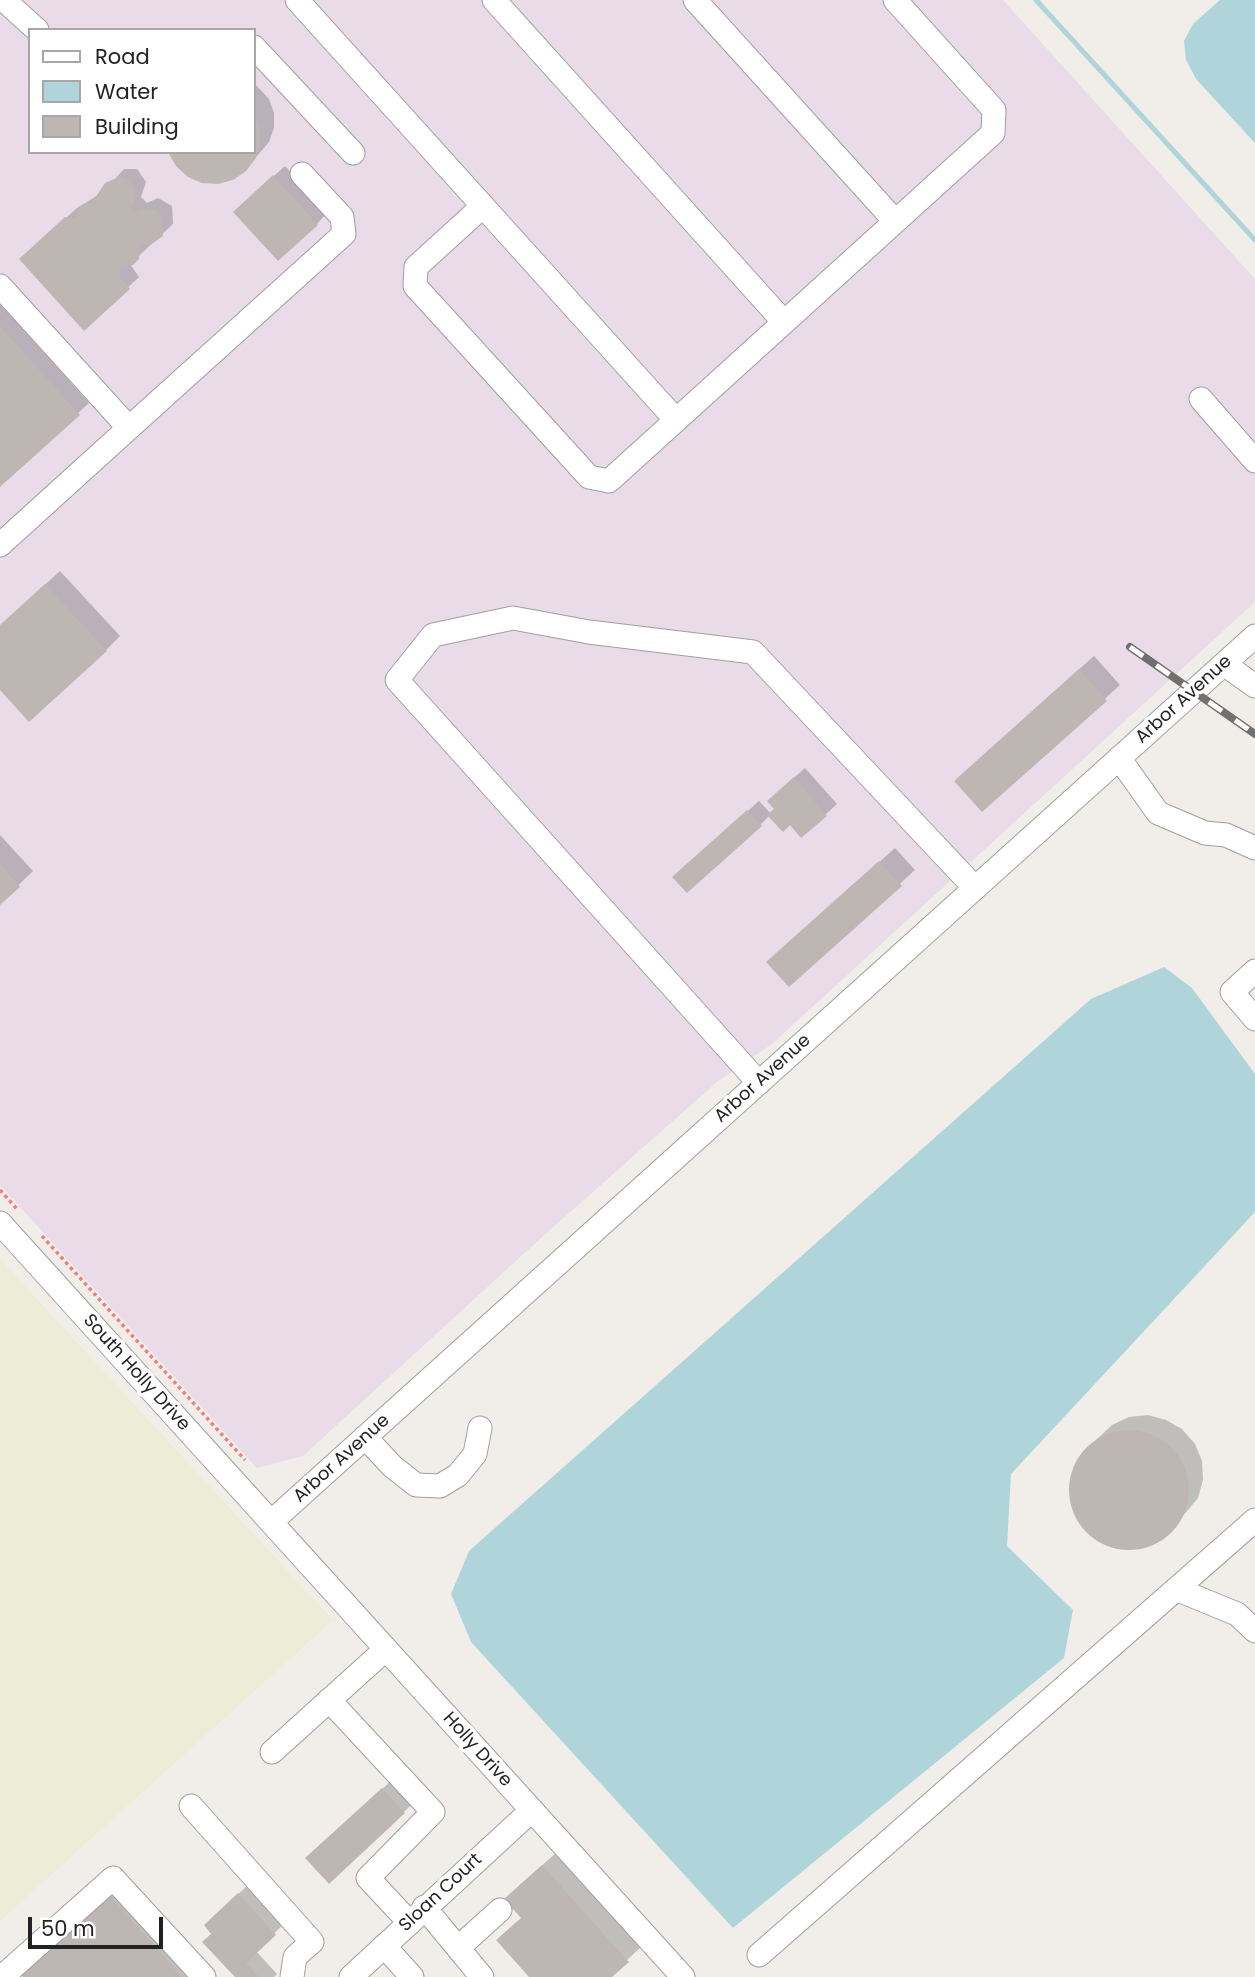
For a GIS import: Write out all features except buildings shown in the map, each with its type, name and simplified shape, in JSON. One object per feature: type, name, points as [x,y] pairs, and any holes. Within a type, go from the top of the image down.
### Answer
[{"type":"street","points":[[4,0],[35,28]]},
{"type":"street","points":[[297,0],[676,420]]},
{"type":"street","points":[[494,0],[784,322]]},
{"type":"street","points":[[695,0],[895,221]]},
{"type":"street","points":[[483,206],[416,267],[415,286],[589,477],[609,481],[993,133],[994,110],[895,0]]},
{"type":"street","points":[[256,49],[353,153]]},
{"type":"street","points":[[0,545],[344,234],[342,217],[302,174]]},
{"type":"street","points":[[0,286],[129,428]]},
{"type":"street","points":[[1201,399],[1255,460]]},
{"type":"street","points":[[759,1083],[397,680],[433,635],[513,618],[589,632],[753,652],[975,888]]},
{"type":"street","name":"Arbor Avenue","points":[[271,1522],[1255,636]]},
{"type":"street","points":[[1224,664],[1255,685]]},
{"type":"street","points":[[1119,758],[1158,813],[1205,833],[1226,835],[1255,848]]},
{"type":"street","points":[[1255,971],[1232,992],[1255,1019]]},
{"type":"street","name":"South Holly Drive","points":[[0,1223],[271,1522]]},
{"type":"street","points":[[365,1437],[392,1466],[416,1485],[440,1486],[458,1475],[475,1454],[480,1428]]},
{"type":"street","points":[[758,1955],[1255,1520]]},
{"type":"street","name":"Holly Drive","points":[[271,1522],[683,1977]]},
{"type":"street","points":[[1176,1589],[1237,1614],[1255,1631]]},
{"type":"street","points":[[272,1752],[386,1649]]},
{"type":"street","points":[[329,1700],[433,1812],[368,1878],[458,1948],[482,1977]]},
{"type":"street","points":[[191,1806],[312,1942],[295,1957],[292,1977]]},
{"type":"street","name":"Sloan Court","points":[[351,1977],[532,1811]]},
{"type":"street","points":[[2,1977],[113,1878],[204,1977]]},
{"type":"street","points":[[458,1948],[500,1910]]},
{"type":"street","points":[[384,1946],[412,1977]]},
{"type":"path","points":[[0,1190],[27,1220]]},
{"type":"path","points":[[36,1230],[245,1460]]},
{"type":"shaded area","points":[[0,0],[1003,0],[1255,279],[1255,602],[772,1044],[717,1082],[541,1238],[303,1456],[257,1468],[0,1185]]},
{"type":"green space","points":[[0,1259],[333,1620],[0,1921]]},
{"type":"water","points":[[1220,0],[1255,0],[1255,143],[1196,79],[1186,60],[1184,41],[1193,24]]},
{"type":"water","points":[[1164,967],[1192,988],[1255,1074],[1255,1212],[1011,1474],[1007,1546],[1073,1610],[1064,1658],[733,1928],[471,1642],[451,1594],[469,1551],[1091,999]]},
{"type":"waterway","points":[[1036,0],[1255,240]]},
{"type":"railway","points":[[1130,647],[1255,734]]}]
